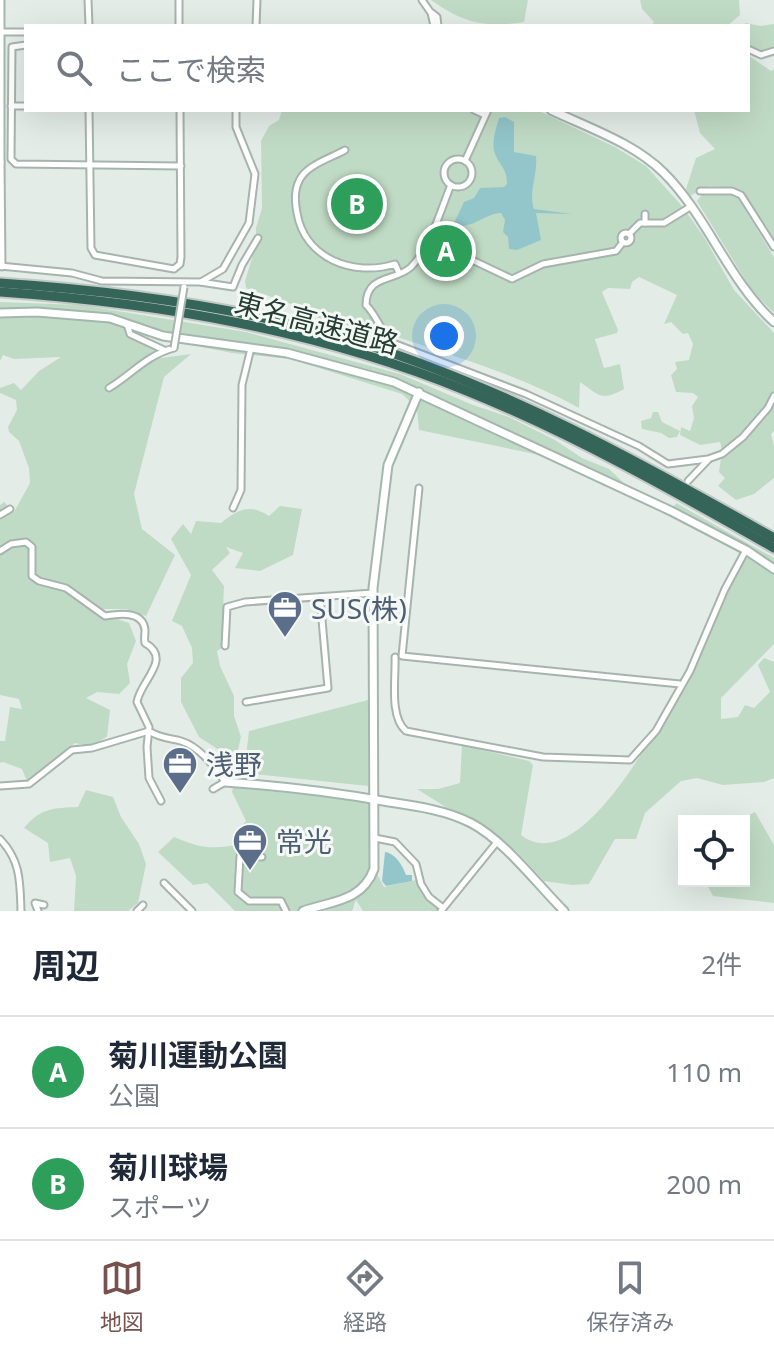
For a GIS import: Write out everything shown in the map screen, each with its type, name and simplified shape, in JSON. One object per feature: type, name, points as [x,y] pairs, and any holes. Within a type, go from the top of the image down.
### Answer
[{"type":"highway","name":"東名高速道路","points":[[0,283],[79,289],[194,304],[251,314],[357,342],[469,382],[542,413],[657,472],[774,538]]},
{"type":"highway","name":"東名高速道路","points":[[0,292],[78,298],[193,313],[305,337],[381,360],[466,390],[538,422],[774,548]]},
{"type":"street","points":[[0,0],[1,267],[72,273],[102,281],[184,286],[200,282],[223,269],[249,223],[255,174],[236,127],[236,112]]},
{"type":"street","points":[[88,0],[89,24]]},
{"type":"street","points":[[179,0],[179,24]]},
{"type":"street","points":[[256,24],[257,0]]},
{"type":"street","points":[[422,0],[435,24]]},
{"type":"street","points":[[0,32],[24,32]]},
{"type":"street","points":[[24,45],[12,47],[11,159],[16,164],[181,166]]},
{"type":"street","points":[[750,50],[761,55],[774,51]]},
{"type":"street","points":[[11,106],[24,106]]},
{"type":"street","points":[[89,112],[90,241],[95,255],[174,269],[180,264],[181,257],[180,112]]},
{"type":"street","points":[[465,161],[486,112]]},
{"type":"street","points":[[555,112],[639,153],[662,171],[690,207],[751,299],[774,322]]},
{"type":"street","points":[[345,150],[310,169],[298,181],[296,201],[301,228],[315,248],[335,262],[355,268],[395,264],[399,273]]},
{"type":"street","points":[[452,160],[465,161],[470,167],[470,180],[459,187],[451,185],[444,175],[446,166],[452,160]]},
{"type":"street","points":[[451,185],[428,239],[410,268],[377,281],[365,302],[380,323],[385,337],[393,343],[526,394],[639,446],[668,464],[722,454],[743,437],[768,408],[774,396]]},
{"type":"street","points":[[700,191],[732,191],[741,195],[774,247]]},
{"type":"street","points":[[428,239],[512,279],[543,264],[616,251],[623,242],[622,235],[629,234],[640,223],[664,226],[690,207]]},
{"type":"street","points":[[645,214],[645,223]]},
{"type":"street","points":[[200,282],[233,287],[258,238]]},
{"type":"street","points":[[109,388],[144,361],[174,348],[184,286]]},
{"type":"street","points":[[0,313],[91,315],[163,336],[287,353],[394,382],[671,511],[746,550],[774,569]]},
{"type":"street","points":[[127,324],[130,334],[165,350]]},
{"type":"street","points":[[233,508],[241,490],[242,385],[251,347]]},
{"type":"street","points":[[303,911],[341,901],[365,885],[374,869],[373,593],[388,465],[419,392]]},
{"type":"street","points":[[688,481],[708,459]]},
{"type":"street","points":[[419,488],[402,656],[681,684]]},
{"type":"street","points":[[671,511],[676,503]]},
{"type":"street","points":[[0,515],[10,509]]},
{"type":"street","points":[[0,551],[11,544],[26,542],[32,547],[32,576],[39,581],[66,588],[105,616],[129,614],[140,620],[145,629],[145,643],[153,648],[157,657],[156,668],[145,680],[137,702],[149,727],[149,778],[161,801]]},
{"type":"street","points":[[395,657],[396,710],[399,726],[406,731],[543,757],[630,760],[656,731],[702,645],[725,589],[746,550]]},
{"type":"street","points":[[225,646],[227,607],[245,602],[373,593]]},
{"type":"street","points":[[246,702],[328,688],[320,597]]},
{"type":"street","points":[[149,731],[157,737],[184,742],[198,749],[225,782]]},
{"type":"street","points":[[0,786],[29,784],[39,779],[72,750],[92,748],[149,731]]},
{"type":"street","points":[[213,789],[225,782],[299,788],[452,815],[470,822],[497,842],[564,911]]},
{"type":"street","points":[[375,838],[395,842],[416,864],[421,884],[442,909],[497,842]]},
{"type":"street","points":[[0,839],[16,860],[20,875],[21,911]]},
{"type":"street","points":[[262,857],[240,856],[238,892],[249,901],[281,901],[286,911]]},
{"type":"street","points":[[164,883],[189,908]]},
{"type":"street","points":[[38,911],[35,903],[44,905]]},
{"type":"street","points":[[137,911],[143,905]]},
{"type":"green space","points":[[431,0],[528,0],[524,22],[486,24],[464,19]]},
{"type":"green space","points":[[640,0],[739,0],[740,15],[729,24],[653,24],[642,9]]},
{"type":"green space","points":[[746,23],[760,26],[774,24],[774,50],[764,54],[750,49],[750,24]]},
{"type":"green space","points":[[750,56],[771,71],[774,69],[774,239],[751,203],[739,191],[709,186],[690,196],[686,189],[696,158],[715,149],[700,133],[695,112],[750,112]]},
{"type":"green space","points":[[281,112],[541,112],[615,147],[646,166],[682,206],[704,237],[734,290],[774,333],[774,431],[771,434],[774,478],[754,494],[736,500],[718,486],[725,478],[719,472],[720,442],[700,445],[680,435],[681,427],[690,431],[694,418],[692,406],[698,397],[693,393],[676,392],[671,375],[677,369],[675,362],[689,360],[693,344],[688,333],[683,334],[671,322],[664,324],[677,295],[639,277],[632,282],[630,289],[608,288],[602,292],[618,330],[617,333],[595,339],[604,368],[620,364],[624,389],[605,396],[580,382],[579,408],[488,368],[394,336],[381,340],[322,321],[308,310],[246,288],[262,208],[261,141],[269,126],[279,120]]},
{"type":"green space","points":[[704,192],[735,194],[774,257],[774,313],[752,291],[697,201]]},
{"type":"green space","points":[[0,302],[81,305],[246,332],[400,374],[509,417],[555,440],[582,458],[609,469],[626,485],[569,461],[419,430],[417,408],[402,394],[290,359],[232,353],[125,328],[130,334],[161,348],[146,360],[191,354],[164,377],[134,494],[142,529],[175,555],[146,616],[126,609],[103,609],[80,598],[99,613],[129,623],[136,641],[127,664],[130,683],[119,694],[97,692],[86,698],[110,710],[107,737],[90,746],[75,743],[27,781],[22,769],[0,763],[0,741],[5,741],[10,707],[22,709],[19,699],[0,695],[0,505],[4,502],[14,512],[30,483],[29,468],[19,441],[8,427],[17,410],[16,400],[0,393],[0,388],[14,383],[21,390],[39,371],[61,357],[14,359],[3,355],[0,361]]},
{"type":"green space","points":[[653,412],[658,412],[662,422],[680,431],[677,437],[669,438],[642,429],[641,421],[651,418]]},
{"type":"green space","points":[[676,503],[774,558],[774,568],[759,561],[774,574],[774,644],[721,698],[721,719],[738,717],[745,705],[754,708],[770,692],[758,665],[764,658],[774,662],[774,778],[764,782],[723,785],[697,778],[681,781],[645,813],[636,839],[615,839],[589,884],[544,881],[517,852],[417,789],[438,789],[460,783],[462,745],[529,761],[533,765],[521,835],[551,842],[584,825],[617,789],[679,688],[738,565],[750,555],[671,511]]},
{"type":"green space","points":[[280,506],[302,509],[293,555],[260,571],[235,568],[243,553],[226,547],[230,553],[212,570],[224,586],[223,609],[228,644],[217,651],[220,666],[234,696],[234,716],[241,737],[237,754],[230,757],[199,737],[181,702],[181,678],[193,663],[192,648],[182,626],[172,621],[191,575],[171,539],[183,524],[191,534],[196,521],[221,523],[238,512],[250,509],[269,516]]},
{"type":"green space","points":[[368,700],[368,786],[244,773],[249,731]]},
{"type":"green space","points":[[233,787],[371,802],[370,863],[366,879],[355,891],[300,911],[235,911],[207,883],[193,885],[158,852],[174,837],[206,847],[240,844],[239,829],[246,821],[232,792]]},
{"type":"green space","points":[[86,790],[113,797],[121,817],[139,844],[146,864],[138,903],[128,911],[74,911],[76,876],[70,858],[50,862],[48,843],[24,828],[48,810],[78,807]]},
{"type":"green space","points":[[755,812],[774,845],[774,903],[713,896],[708,887],[750,887],[749,815]]},
{"type":"green space","points":[[376,872],[384,887],[416,880],[440,911],[363,911],[356,900],[352,911],[324,911],[356,899]]},
{"type":"water","points":[[505,117],[514,122],[514,152],[536,156],[532,197],[534,209],[572,214],[536,213],[541,240],[517,250],[509,249],[501,213],[472,224],[453,225],[464,202],[474,198],[480,188],[504,187],[507,184],[505,171],[494,147],[499,118]]},
{"type":"water","points":[[385,852],[395,857],[406,875],[412,875],[412,881],[386,886],[382,881]]},
{"type":"place","name":"菊川球場","points":[[357,204]]},
{"type":"place","name":"菊川運動公園","points":[[446,251]]},
{"type":"place","name":"SUS(株)","points":[[285,639]]},
{"type":"place","name":"浅野","points":[[180,795]]},
{"type":"place","name":"常光","points":[[250,872]]}]
